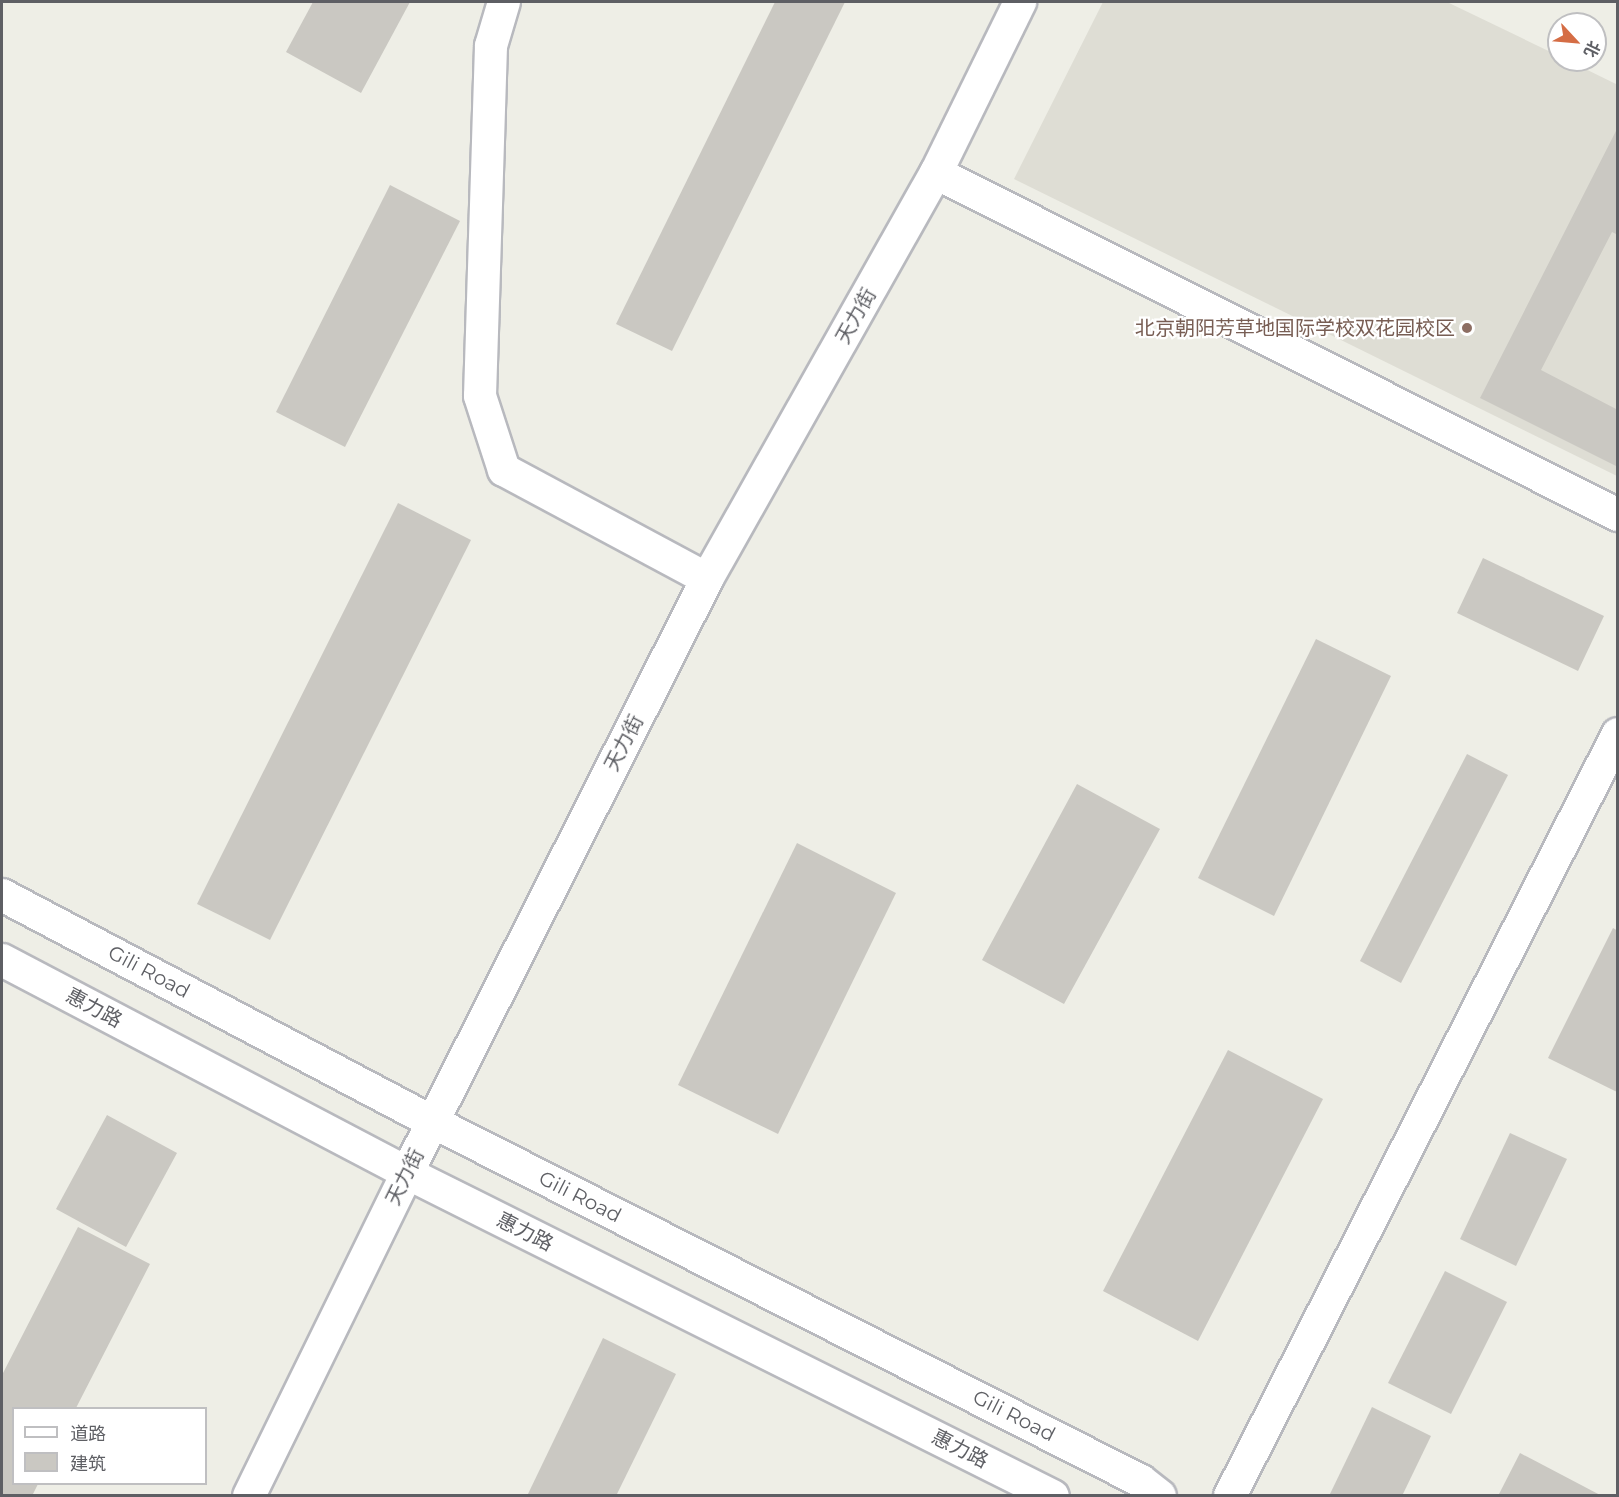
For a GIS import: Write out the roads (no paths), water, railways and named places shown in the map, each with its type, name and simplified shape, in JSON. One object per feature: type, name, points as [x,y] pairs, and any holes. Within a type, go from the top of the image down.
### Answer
[{"type":"street","points":[[504,2],[491,46],[480,396],[504,470],[707,579]]},
{"type":"street","name":"天力街","points":[[249,1496],[407,1173],[707,579],[936,173],[1020,2]]},
{"type":"street","points":[[936,173],[1617,515]]},
{"type":"street","points":[[1230,1496],[1617,734]]},
{"type":"street","name":"Gili Road","points":[[2,895],[433,1122],[1131,1475],[1160,1496]]},
{"type":"street","name":"惠力路","points":[[2,960],[407,1173],[1053,1496]]},
{"type":"place","name":"北京朝阳芳草地国际学校双花园校区","points":[[1467,328]]}]
